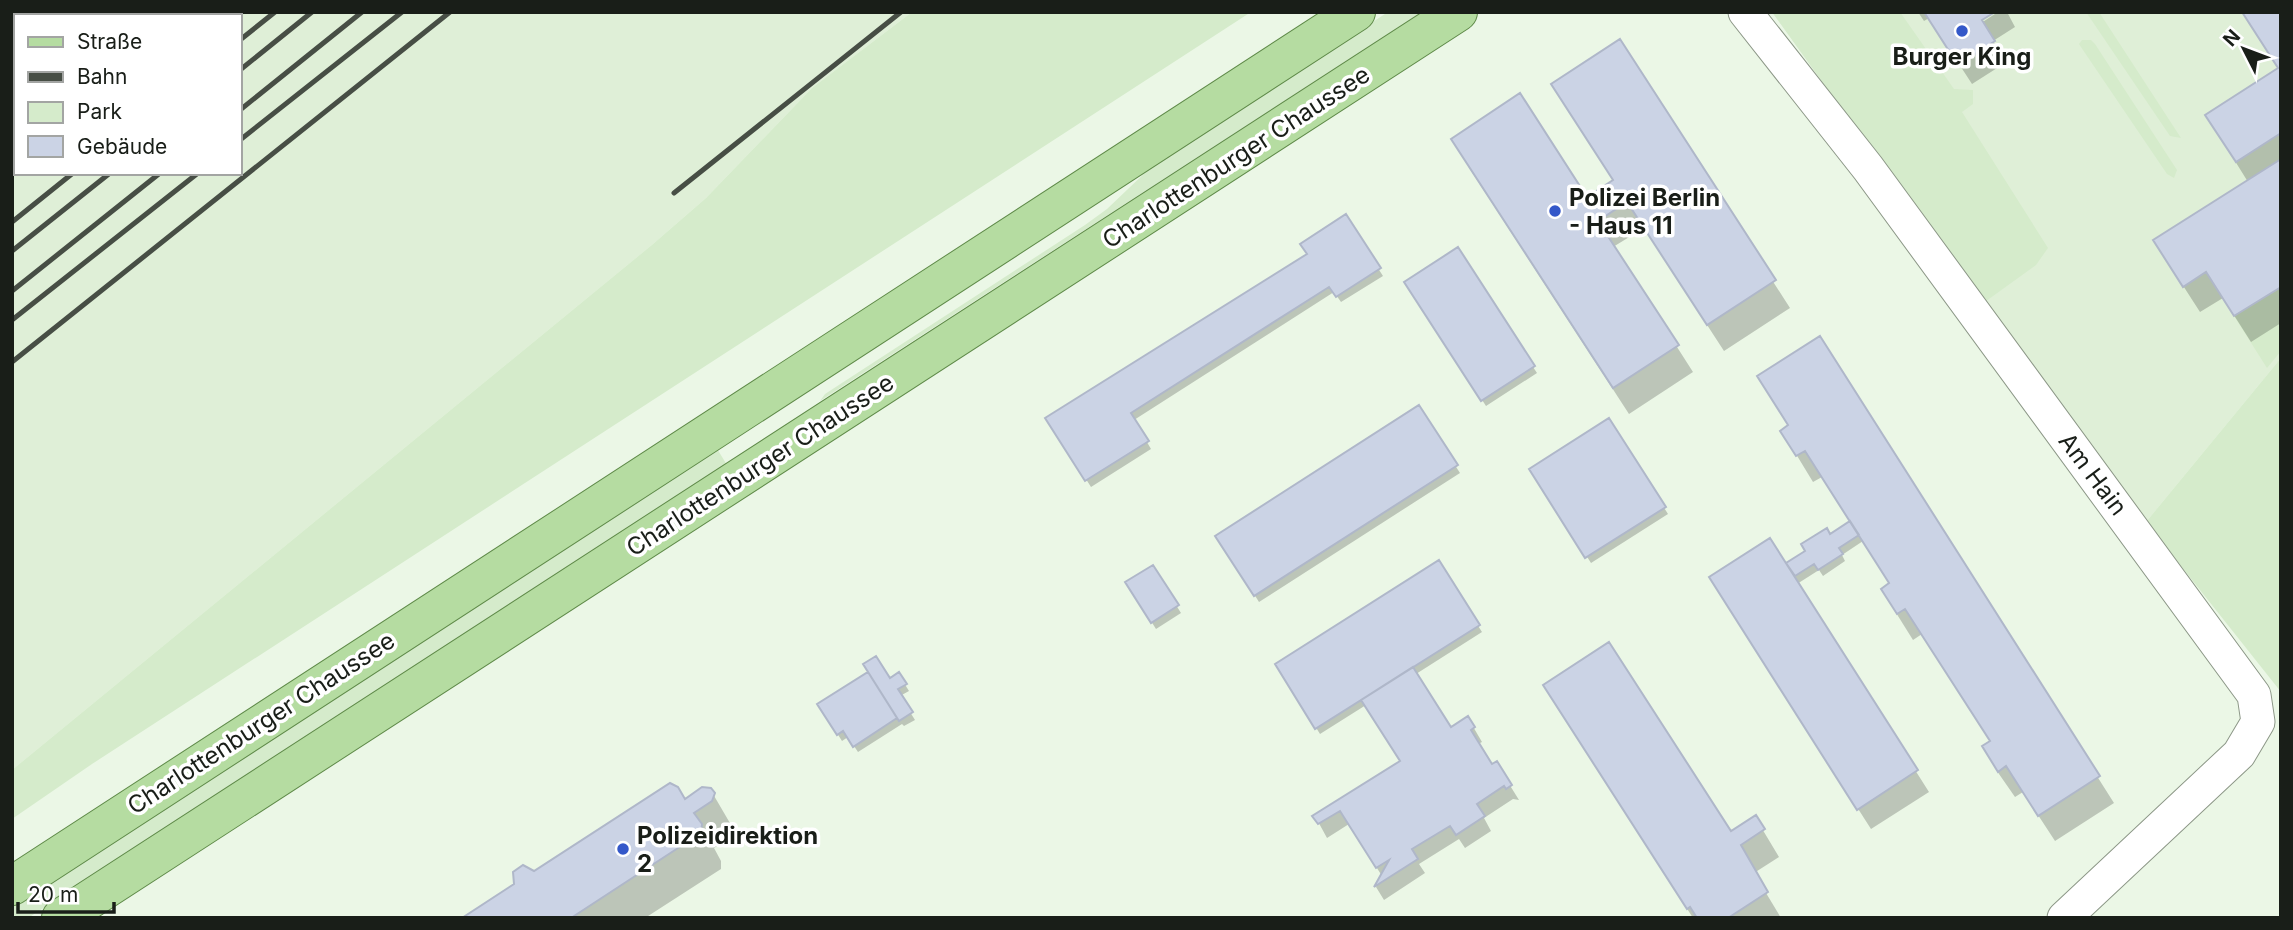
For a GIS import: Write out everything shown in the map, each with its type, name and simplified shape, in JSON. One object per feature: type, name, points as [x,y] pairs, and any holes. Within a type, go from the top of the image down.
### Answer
[{"type":"main road","name":"Charlottenburger Chaussee","points":[[12,886],[1356,12]]},
{"type":"main road","name":"Charlottenburger Chaussee","points":[[61,918],[1458,12]]},
{"type":"street","name":"Am Hain","points":[[1745,12],[1868,168],[2254,695],[2258,722],[2238,754],[2064,918]]},
{"type":"shaded area","points":[[12,12],[912,12],[812,88],[706,198],[12,770]]},
{"type":"shaded area","points":[[1772,12],[2281,12],[2281,358],[2146,522],[1982,304]]},
{"type":"green space","points":[[912,12],[1251,12],[92,764],[12,819],[12,770],[653,244],[706,198],[812,88]]},
{"type":"green space","points":[[1388,12],[1422,12],[820,401],[825,394],[1085,225],[1107,209],[1150,168]]},
{"type":"green space","points":[[1772,12],[1900,12],[1954,89],[1973,90],[1973,104],[1962,112],[2048,248],[2036,265],[1982,304]]},
{"type":"green space","points":[[2086,12],[2099,12],[2181,138],[2170,136]]},
{"type":"green space","points":[[2082,40],[2091,40],[2095,44],[2177,170],[2174,178],[2167,174],[2079,44]]},
{"type":"green space","points":[[2281,287],[2281,351],[2267,368],[2234,316]]},
{"type":"green space","points":[[2281,358],[2281,692],[2146,522]]},
{"type":"green space","points":[[716,447],[727,465],[28,918],[12,918],[12,906],[56,875]]},
{"type":"building","points":[[13,12],[120,14],[14,14]]},
{"type":"building","points":[[134,12],[180,12],[178,14]]},
{"type":"building","name":"Burger King","points":[[1924,12],[1995,12],[1982,20],[1995,41],[1958,65]]},
{"type":"building","points":[[2242,12],[2281,12],[2281,133],[2236,162],[2205,115],[2278,68]]},
{"type":"building","name":"Polizei Berlin - Haus 11","points":[[1620,39],[1776,280],[1707,325],[1627,202],[1598,221],[1679,345],[1613,388],[1451,139],[1520,93],[1587,197],[1613,180],[1551,84]]},
{"type":"building","points":[[2281,159],[2281,287],[2234,316],[2206,272],[2183,287],[2153,240]]},
{"type":"building","points":[[1346,214],[1381,268],[1336,297],[1329,287],[1131,413],[1149,441],[1085,481],[1045,418],[1307,254],[1300,244]]},
{"type":"building","points":[[1458,247],[1535,366],[1481,401],[1404,282]]},
{"type":"building","points":[[1820,336],[2100,776],[2038,816],[2006,766],[1998,772],[1982,746],[1990,741],[1905,609],[1897,614],[1881,589],[1889,583],[1805,451],[1796,456],[1780,431],[1788,425],[1757,376]]},
{"type":"building","points":[[1419,405],[1458,465],[1254,596],[1215,536]]},
{"type":"building","points":[[1609,418],[1666,507],[1585,558],[1529,469]]},
{"type":"building","points":[[1850,521],[1859,535],[1839,548],[1843,554],[1818,570],[1814,564],[1795,576],[1786,563],[1805,551],[1801,544],[1827,528],[1830,534]]},
{"type":"building","points":[[1770,538],[1918,770],[1857,810],[1709,577]]},
{"type":"building","points":[[1439,560],[1480,625],[1315,729],[1275,664]]},
{"type":"building","points":[[1153,565],[1179,605],[1151,623],[1125,582]]},
{"type":"building","points":[[1609,642],[1731,831],[1756,815],[1765,829],[1741,845],[1768,892],[1728,918],[1697,918],[1690,907],[1687,909],[1543,685]]},
{"type":"building","points":[[876,656],[890,678],[899,672],[907,684],[898,689],[913,712],[899,721],[863,664]]},
{"type":"building","points":[[1413,667],[1451,727],[1468,716],[1475,727],[1471,730],[1492,764],[1497,761],[1512,785],[1506,789],[1504,786],[1477,804],[1485,816],[1456,835],[1450,826],[1412,849],[1418,859],[1374,887],[1389,860],[1376,868],[1340,811],[1318,824],[1312,816],[1400,761],[1361,700]]},
{"type":"building","points":[[868,672],[897,718],[853,747],[843,731],[837,735],[817,704]]},
{"type":"building","name":"Polizeidirektion 2","points":[[670,783],[678,787],[685,799],[702,787],[711,788],[715,793],[712,801],[694,813],[702,824],[701,833],[571,918],[462,918],[514,884],[513,872],[523,865],[534,871]]},
{"type":"railway","points":[[242,38],[275,12]]},
{"type":"railway","points":[[242,68],[312,12]]},
{"type":"railway","points":[[242,108],[362,12]]},
{"type":"railway","points":[[242,138],[402,12]]},
{"type":"railway","points":[[12,362],[450,12]]},
{"type":"railway","points":[[674,193],[901,12]]},
{"type":"railway","points":[[12,222],[71,175]]},
{"type":"railway","points":[[12,251],[107,175]]},
{"type":"railway","points":[[12,291],[157,175]]},
{"type":"railway","points":[[12,320],[195,175]]},
{"type":"place","name":"Burger King","points":[[1962,31]]},
{"type":"place","name":"Polizei Berlin - Haus 11","points":[[1555,211]]},
{"type":"place","name":"Polizeidirektion 2","points":[[623,849]]}]
